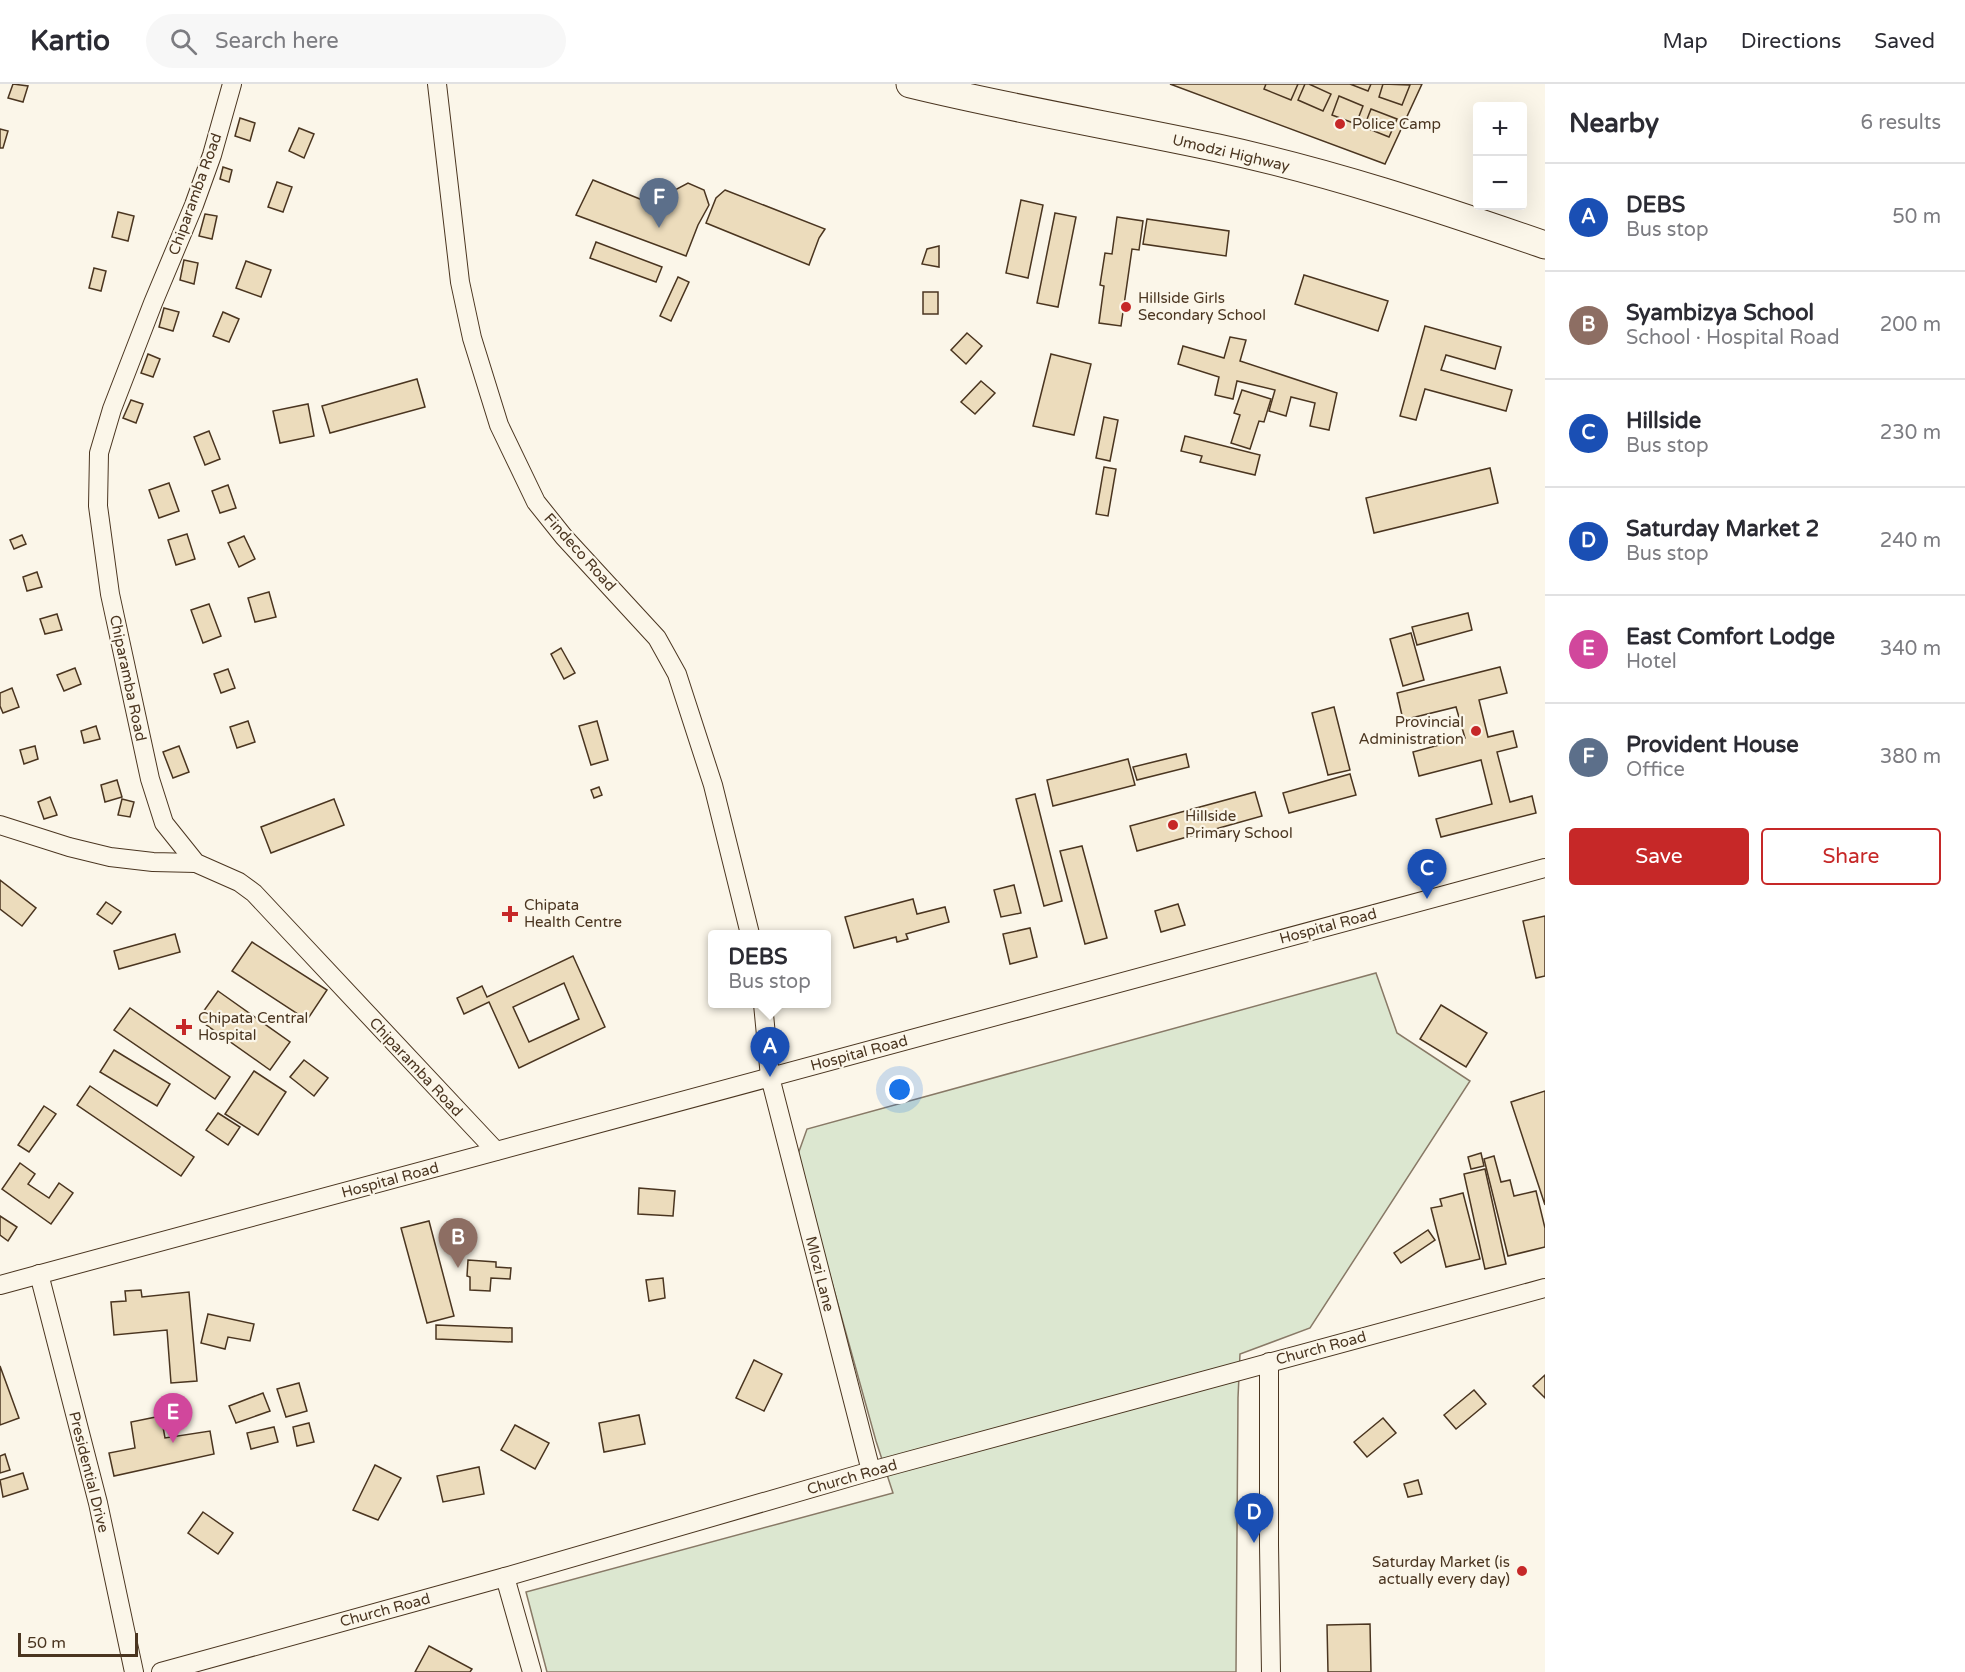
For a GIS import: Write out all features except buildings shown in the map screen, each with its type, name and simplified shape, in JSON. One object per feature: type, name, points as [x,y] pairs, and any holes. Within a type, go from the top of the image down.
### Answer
[{"type":"highway","name":"Umodzi Highway","points":[[910,84],[987,103],[1219,148],[1327,175],[1545,245]]},
{"type":"street","name":"Chiparamba Road","points":[[232,84],[212,155],[194,205],[124,377],[99,453],[98,506],[110,594],[150,779],[164,824],[196,863],[239,882],[254,893],[496,1151]]},
{"type":"street","name":"Findeco Road","points":[[436,84],[460,282],[472,338],[499,424],[536,502],[564,537],[657,638],[677,674],[713,785],[749,930]]},
{"type":"street","points":[[0,825],[69,847],[110,857],[153,862],[196,863]]},
{"type":"street","name":"Hospital Road","points":[[0,1285],[1545,868]]},
{"type":"street","points":[[763,1008],[770,1077]]},
{"type":"street","name":"Mlozi Lane","points":[[770,1077],[871,1471]]},
{"type":"street","name":"Presidential Drive","points":[[39,1274],[98,1503],[134,1672]]},
{"type":"street","name":"Church Road","points":[[161,1672],[871,1471],[1545,1288]]},
{"type":"street","points":[[1269,1362],[1271,1672]]},
{"type":"street","points":[[505,1576],[532,1672]]},
{"type":"green space","points":[[1376,973],[1397,1033],[1470,1081],[1310,1328],[1240,1354],[1236,1672],[547,1672],[526,1592],[893,1493],[876,1441],[797,1157],[807,1129]]},
{"type":"place","name":"Police Camp","points":[[1340,124]]},
{"type":"place","name":"Provident House","points":[[659,228]]},
{"type":"place","name":"Hillside Girls Secondary School","points":[[1126,307]]},
{"type":"place","name":"Provincial Administration","points":[[1476,731]]},
{"type":"place","name":"Hillside Primary School","points":[[1173,825]]},
{"type":"place","name":"Hillside","points":[[1427,899]]},
{"type":"place","name":"Chipata Health Centre","points":[[510,914]]},
{"type":"place","name":"Chipata Central Hospital","points":[[184,1027]]},
{"type":"place","name":"DEBS","points":[[770,1077]]},
{"type":"place","name":"Syambizya School","points":[[458,1268]]},
{"type":"place","name":"East Comfort Lodge","points":[[173,1443]]},
{"type":"place","name":"Saturday Market 2","points":[[1254,1543]]},
{"type":"place","name":"Saturday Market (is actually every day)","points":[[1522,1571]]}]
